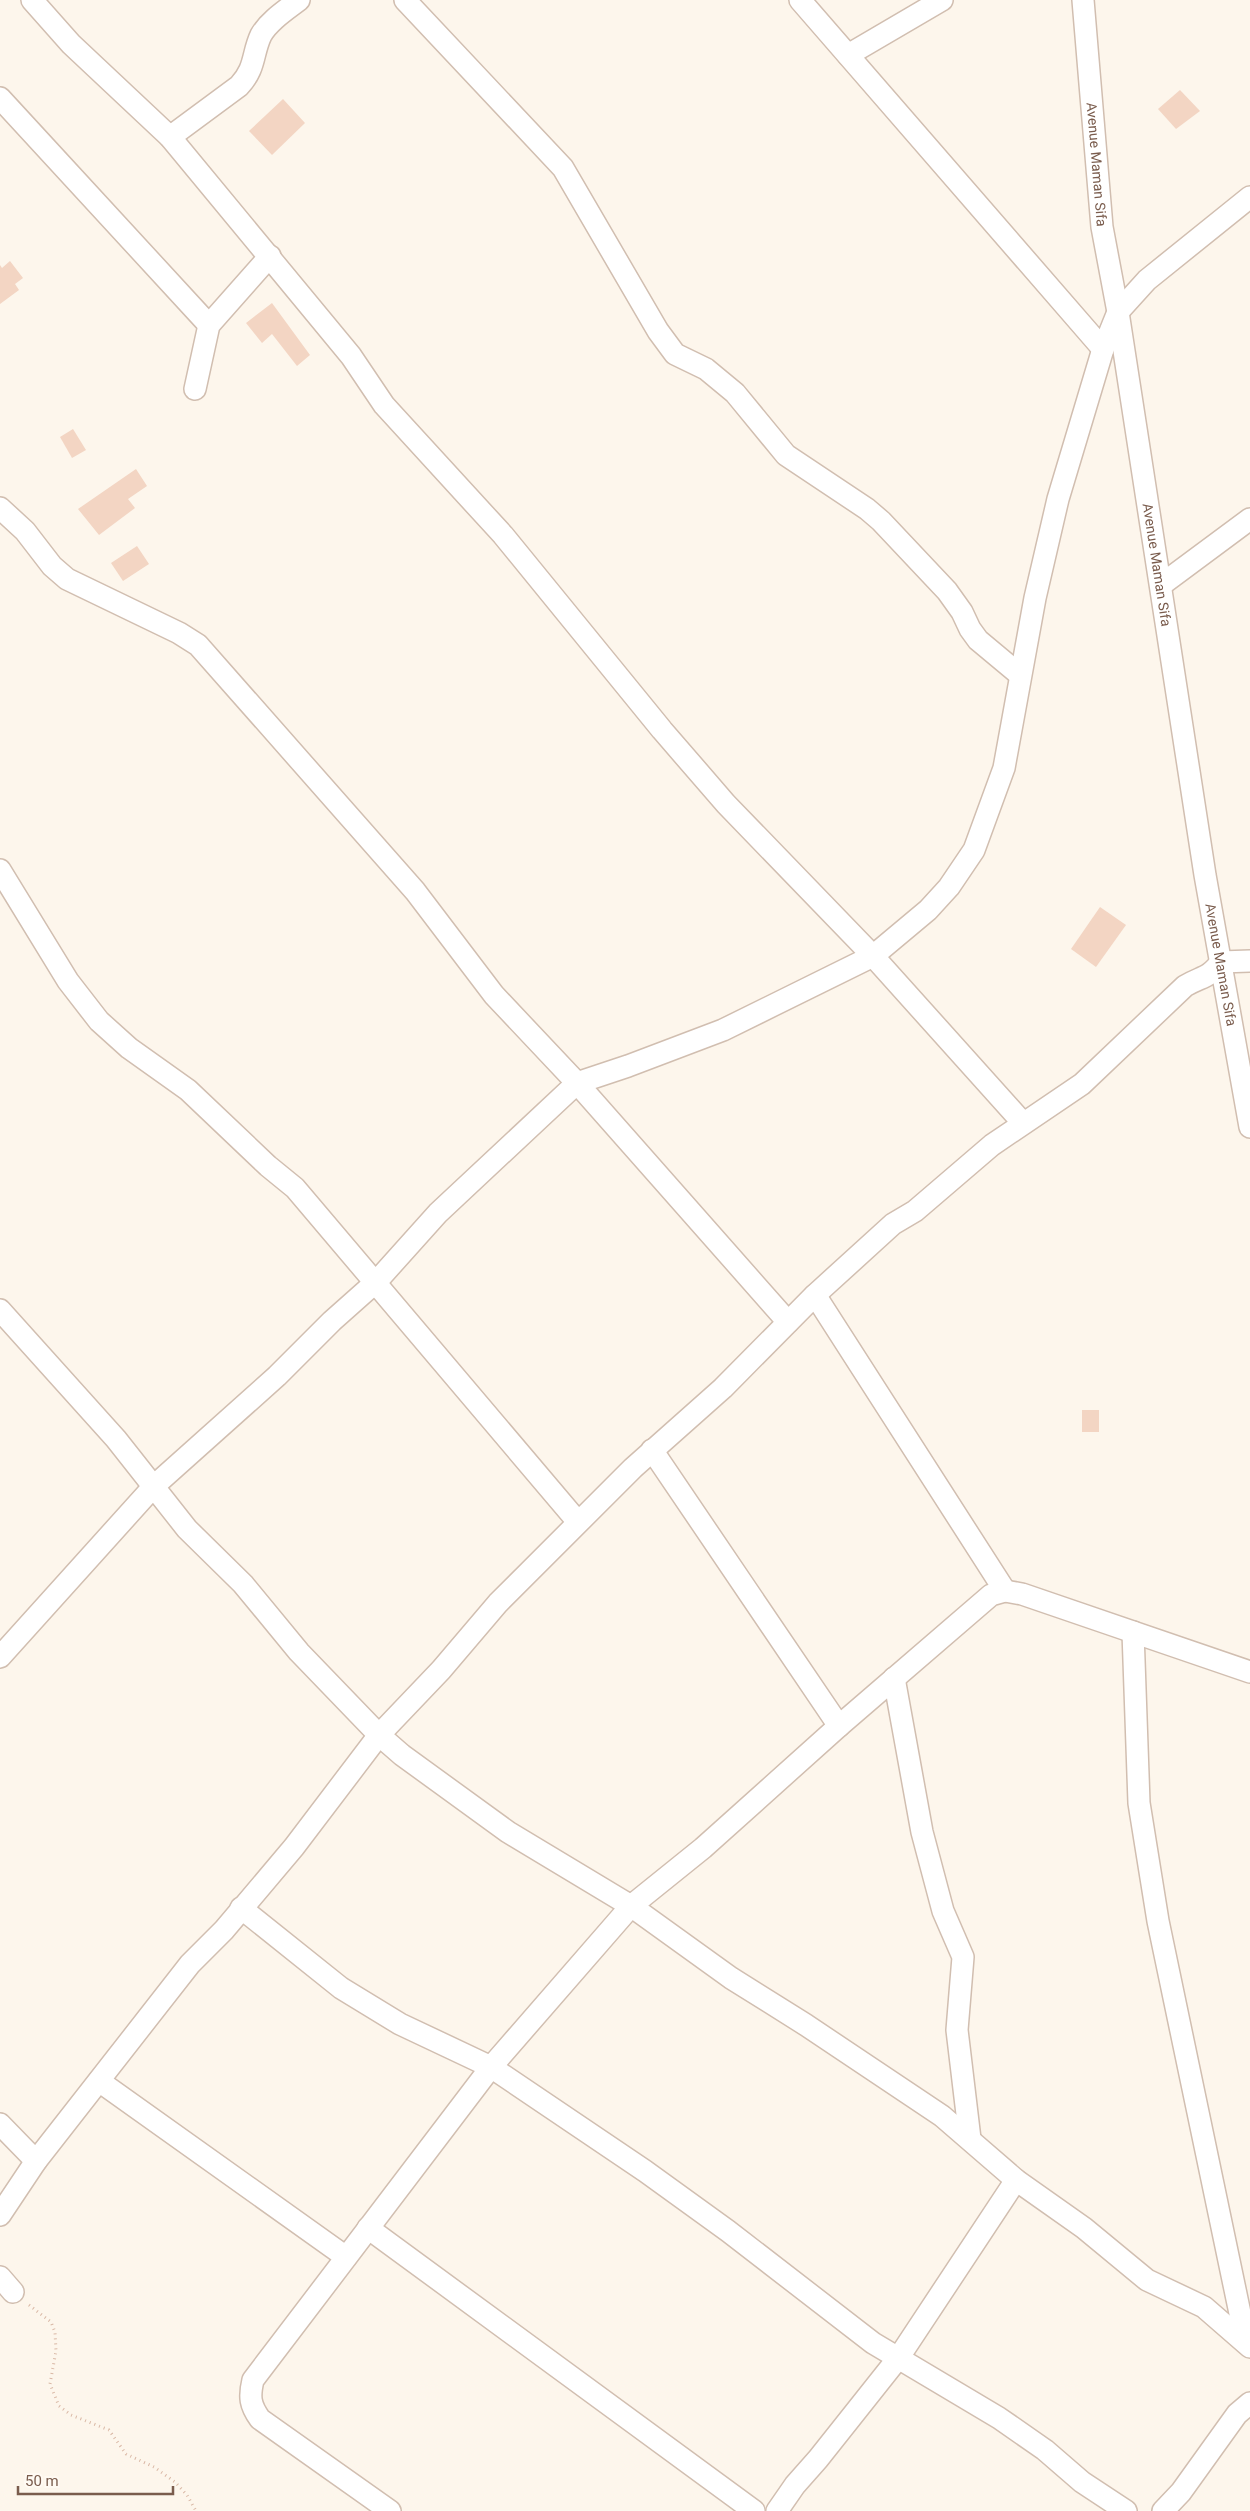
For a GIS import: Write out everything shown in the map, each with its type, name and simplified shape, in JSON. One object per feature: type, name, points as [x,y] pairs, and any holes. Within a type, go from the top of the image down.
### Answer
[{"type":"street","points":[[32,0],[71,44],[170,137],[351,356],[384,405],[503,535],[662,730],[726,804],[873,956],[1024,1123]]},
{"type":"street","points":[[170,137],[243,82],[253,66],[260,37],[267,26],[299,0]]},
{"type":"street","points":[[405,0],[563,168],[658,331],[675,354],[706,369],[735,393],[786,455],[867,509],[881,521],[947,591],[978,640],[1020,675]]},
{"type":"street","points":[[800,0],[1102,349]]},
{"type":"street","points":[[848,55],[942,0]]},
{"type":"street","name":"Avenue Maman Sifa","points":[[1083,0],[1102,227],[1118,312],[1221,962],[1250,1127]]},
{"type":"street","points":[[0,98],[209,325]]},
{"type":"street","points":[[0,1657],[154,1486],[277,1376],[332,1321],[377,1282],[438,1213],[577,1083],[723,1030],[873,956],[928,910],[949,887],[974,850],[1004,768],[1020,675],[1058,499],[1102,349],[1118,312],[1147,280],[1250,197]]},
{"type":"street","points":[[195,389],[209,325],[270,256]]},
{"type":"street","points":[[0,508],[24,531],[52,566],[67,580],[163,625],[198,645],[415,890],[494,995],[577,1083],[788,1322]]},
{"type":"street","points":[[1161,585],[1250,519]]},
{"type":"street","points":[[0,870],[68,982],[99,1021],[130,1048],[188,1090],[268,1166],[295,1188],[377,1282],[578,1522]]},
{"type":"street","points":[[0,2215],[36,2161],[190,1964],[224,1930],[294,1847],[379,1735],[442,1670],[498,1604],[578,1522],[652,1450],[723,1388],[788,1322],[893,1224],[915,1211],[992,1145],[1082,1084],[1185,986],[1198,979],[1211,976],[1221,962],[1250,961]]},
{"type":"street","points":[[815,1296],[1005,1591]]},
{"type":"street","points":[[0,1310],[116,1439],[187,1529],[243,1584],[299,1652],[379,1735],[402,1755],[508,1832],[631,1906],[731,1978],[806,2025],[942,2116],[1016,2180],[1084,2228],[1147,2280],[1204,2306],[1248,2344]]},
{"type":"street","points":[[652,1450],[839,1726]]},
{"type":"street","points":[[390,2511],[260,2419],[251,2407],[249,2393],[253,2380],[491,2067],[631,1906],[703,1848],[839,1726],[991,1594],[1005,1591],[1022,1594],[1250,1672]]},
{"type":"street","points":[[1133,1632],[1139,1803],[1158,1921],[1248,2344]]},
{"type":"street","points":[[894,1678],[922,1832],[943,1911],[963,1957],[957,2030],[970,2139]]},
{"type":"street","points":[[241,1908],[341,1988],[400,2024],[491,2067],[644,2171],[728,2231],[873,2343],[999,2418],[1045,2450],[1082,2482],[1126,2511]]},
{"type":"street","points":[[100,2081],[346,2257]]},
{"type":"street","points":[[0,2124],[36,2161]]},
{"type":"street","points":[[778,2511],[795,2485],[899,2357],[1016,2180]]},
{"type":"street","points":[[368,2228],[754,2511]]},
{"type":"street","points":[[1163,2511],[1181,2492],[1237,2414],[1250,2403]]},
{"type":"path","points":[[6,2284],[51,2322],[55,2332],[56,2351],[50,2384],[59,2406],[71,2415],[109,2430],[126,2454],[154,2467],[175,2482],[188,2495],[196,2511]]},
{"type":"building","points":[[1180,90],[1200,111],[1176,129],[1158,109]]},
{"type":"building","points":[[283,99],[305,123],[272,155],[249,131]]},
{"type":"building","points":[[10,261],[23,278],[15,284],[19,290],[0,304],[0,265],[2,268]]},
{"type":"building","points":[[272,303],[310,355],[297,366],[272,334],[262,343],[246,323]]},
{"type":"building","points":[[73,429],[86,450],[72,458],[60,437]]},
{"type":"building","points":[[136,469],[147,486],[128,499],[135,508],[99,535],[78,509]]},
{"type":"building","points":[[137,546],[149,564],[123,581],[111,563]]},
{"type":"building","points":[[1100,907],[1126,925],[1096,967],[1071,949]]},
{"type":"building","points":[[1082,1410],[1099,1410],[1099,1432],[1082,1432]]}]
